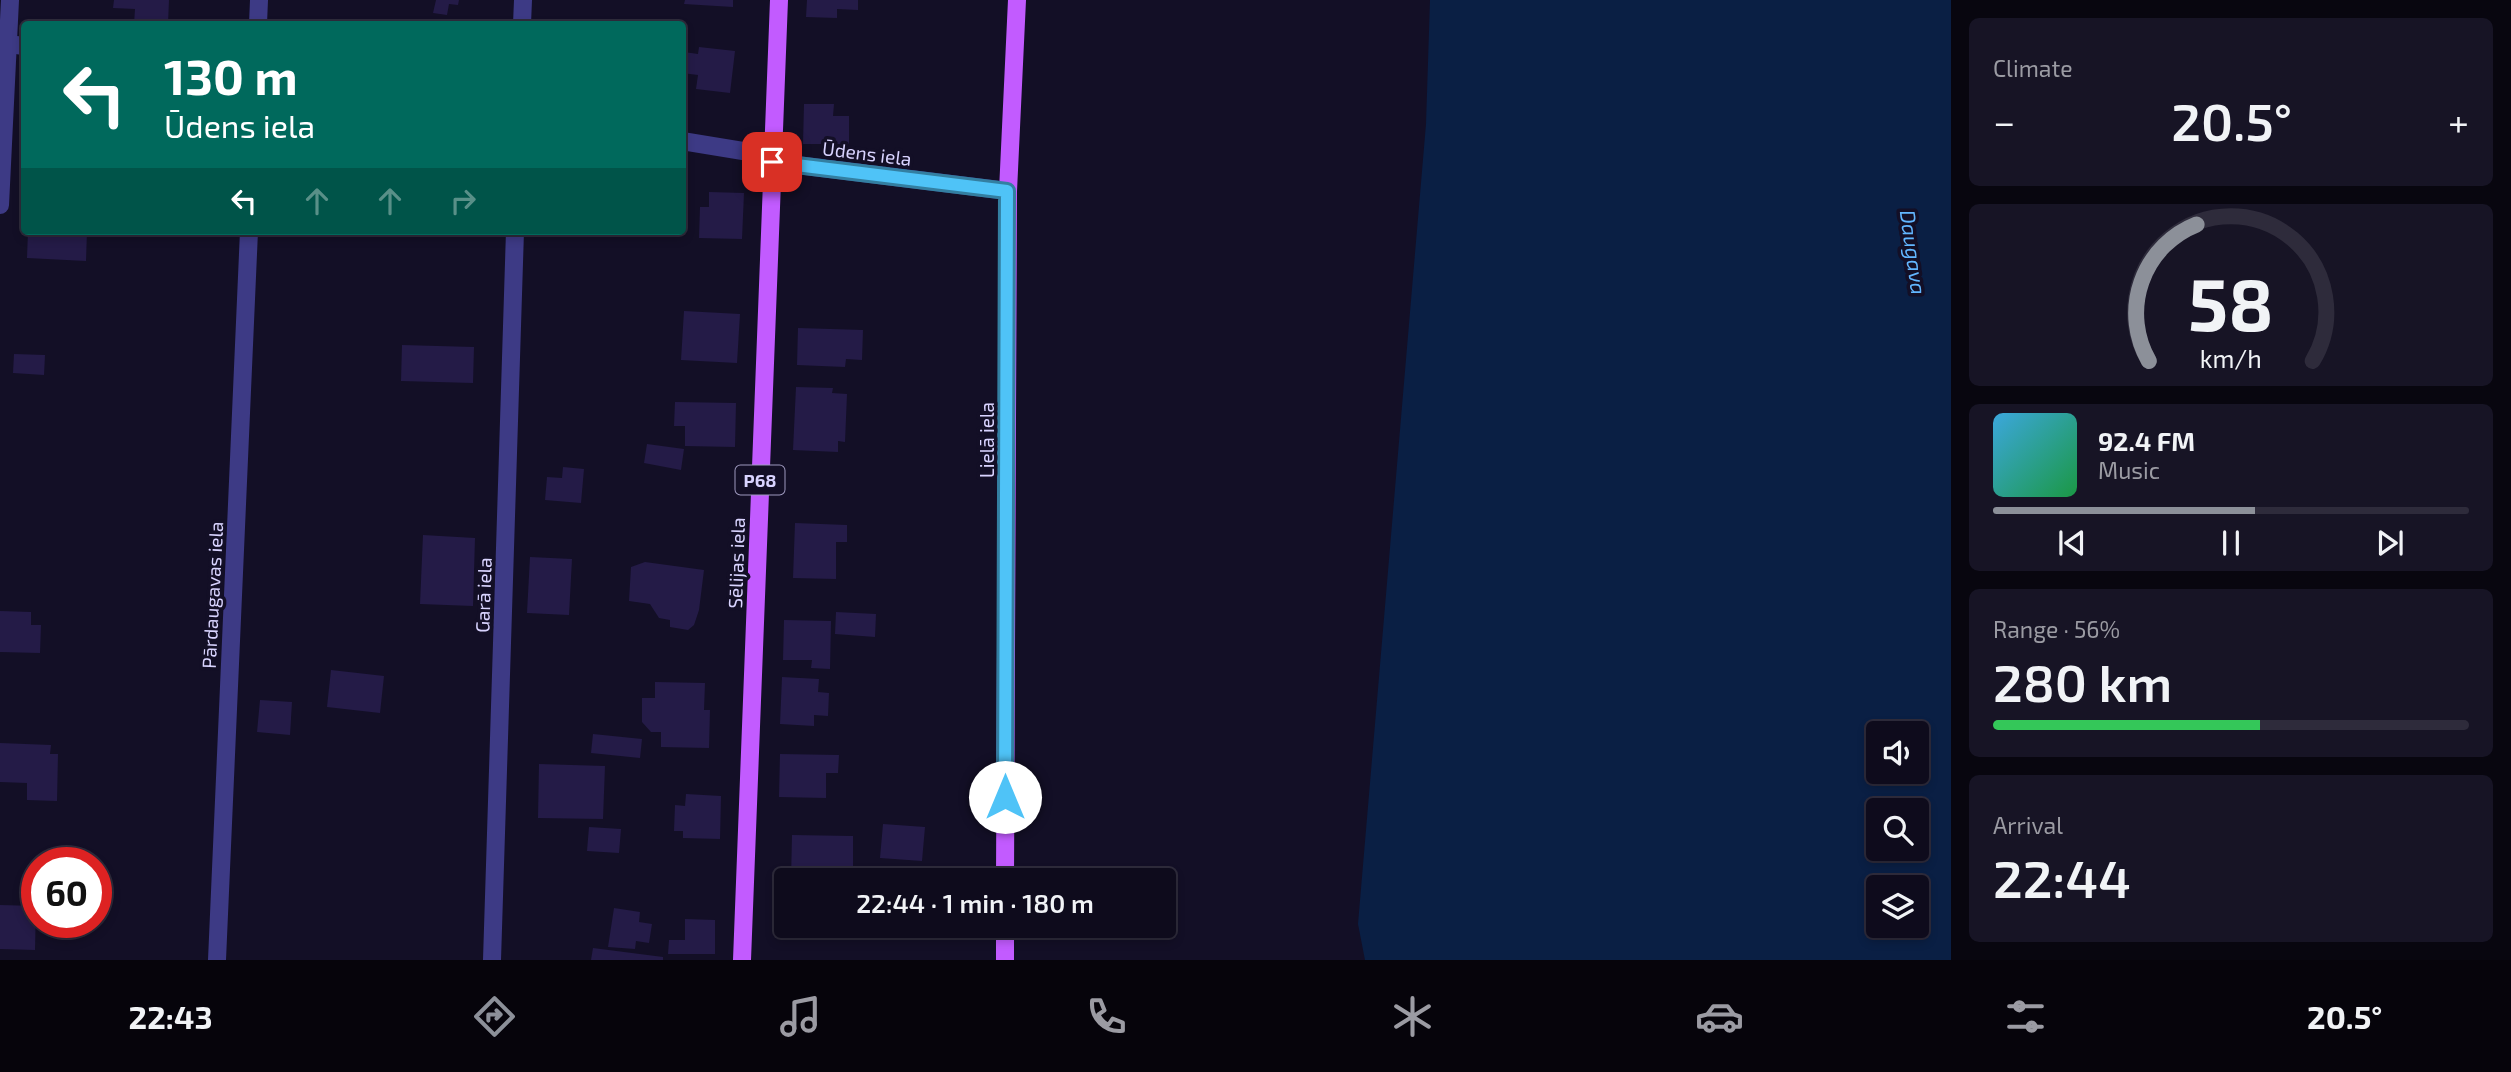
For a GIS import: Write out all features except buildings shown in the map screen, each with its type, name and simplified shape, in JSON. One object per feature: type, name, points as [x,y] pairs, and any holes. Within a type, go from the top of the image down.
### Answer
[{"type":"main road","name":"Sēlijas iela","points":[[742,960],[779,0]]},
{"type":"main road","name":"Lielā iela","points":[[1005,868],[1007,191],[1017,0]]},
{"type":"main road","points":[[1005,938],[1005,960]]},
{"type":"street","points":[[0,205],[11,44],[10,0]]},
{"type":"street","points":[[258,21],[259,0]]},
{"type":"street","points":[[522,21],[523,0]]},
{"type":"street","name":"Ūdens iela","points":[[686,142],[749,152],[772,162],[1007,191]]},
{"type":"street","name":"Pārdaugavas iela","points":[[217,960],[249,235]]},
{"type":"street","name":"Garā iela","points":[[492,960],[515,235]]},
{"type":"water","name":"Daugava","points":[[1430,0],[1951,0],[1951,960],[1365,960],[1358,924],[1426,124]]},
{"type":"route","points":[[772,162],[1007,191],[1005,797]]}]
